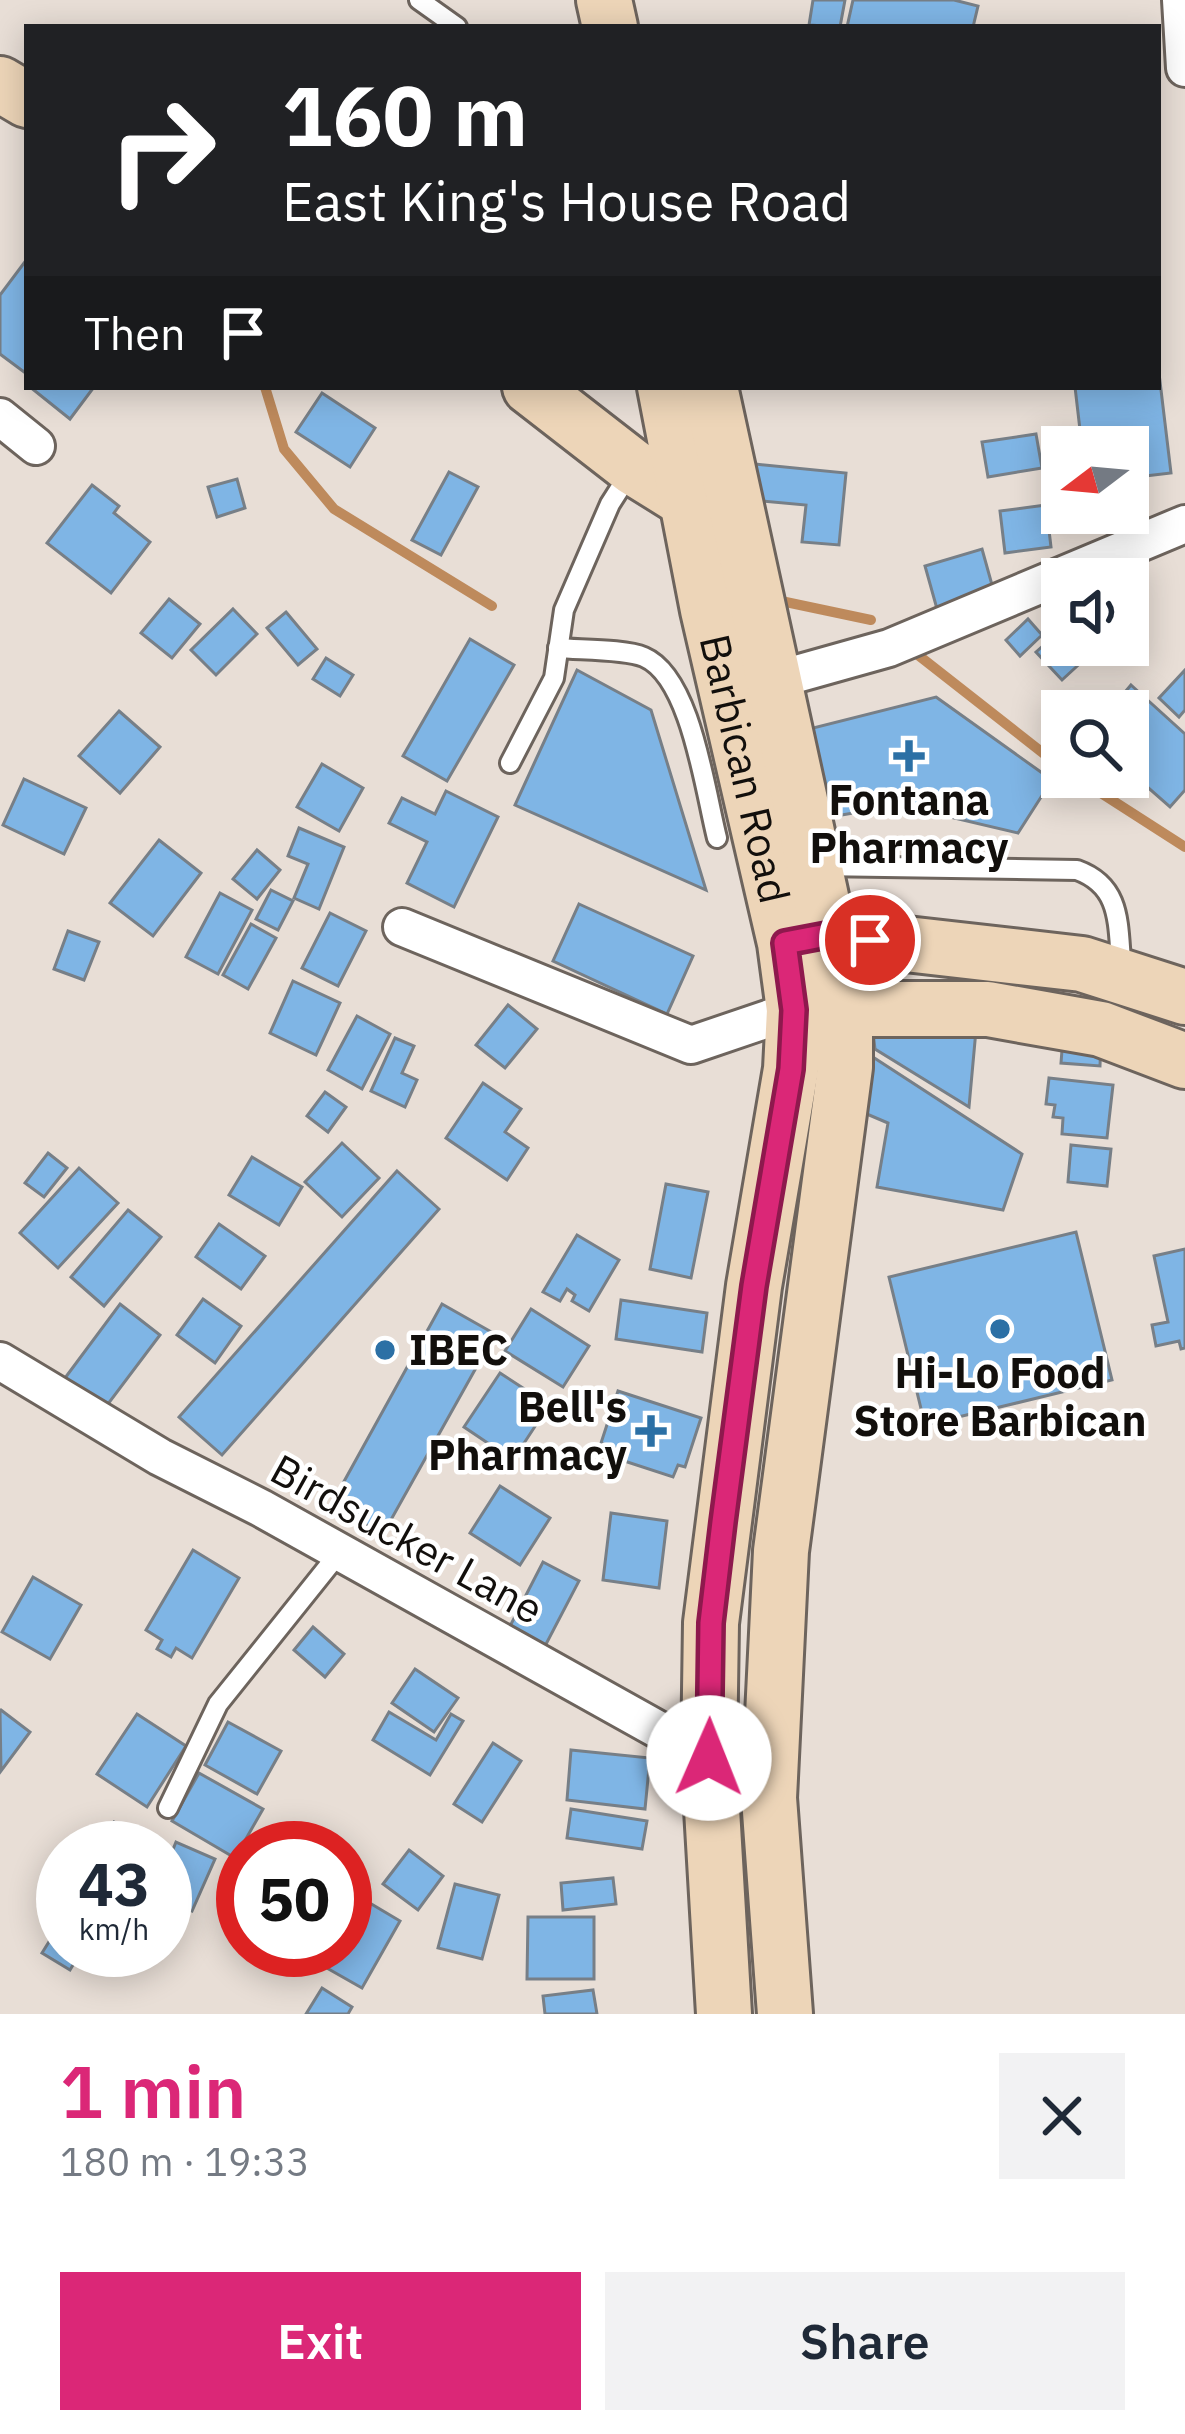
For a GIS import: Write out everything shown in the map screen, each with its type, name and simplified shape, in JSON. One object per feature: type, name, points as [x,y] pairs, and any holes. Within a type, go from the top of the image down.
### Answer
[{"type":"main road","points":[[548,390],[633,467],[709,491]]},
{"type":"main road","name":"Barbican Road","points":[[666,390],[709,491],[775,680],[811,866],[806,939]]},
{"type":"main road","name":"Barbican Road","points":[[710,390],[709,491],[819,1009],[842,1090],[781,1551],[770,1798],[784,2014]]},
{"type":"main road","points":[[806,939],[1082,964],[1185,997]]},
{"type":"main road","name":"Barbican Road","points":[[724,2014],[709,1758],[713,1603],[754,1286],[791,1069],[819,1009]]},
{"type":"main road","points":[[819,1009],[988,1010],[1101,1029],[1185,1061]]},
{"type":"street","points":[[1181,0],[1185,68]]},
{"type":"street","points":[[0,417],[36,446]]},
{"type":"street","points":[[775,680],[889,648],[1185,524]]},
{"type":"street","points":[[402,927],[691,1045],[819,1009]]},
{"type":"street","name":"Birdsucker Lane","points":[[2,1368],[709,1758],[770,1798]]},
{"type":"lane","points":[[419,0],[453,24]]},
{"type":"lane","points":[[510,763],[554,678],[564,610],[610,504],[633,467]]},
{"type":"lane","points":[[558,648],[642,656],[665,672],[681,698],[717,838]]},
{"type":"lane","points":[[811,866],[1077,870],[1097,877],[1109,890],[1123,976]]},
{"type":"lane","points":[[168,1808],[218,1704],[339,1553]]},
{"type":"building","points":[[813,0],[845,0],[841,24],[809,24]]},
{"type":"building","points":[[853,0],[954,0],[978,6],[974,24],[848,24]]},
{"type":"building","points":[[24,263],[24,372],[0,354],[0,295]]},
{"type":"building","points":[[34,390],[92,390],[70,419]]},
{"type":"building","points":[[1075,390],[1161,390],[1171,473],[1149,476],[1149,426],[1080,426]]},
{"type":"building","points":[[322,393],[375,428],[350,467],[296,432]]},
{"type":"building","points":[[1036,434],[1041,468],[988,477],[982,442]]},
{"type":"building","points":[[755,464],[846,473],[839,545],[802,542],[806,505],[751,500]]},
{"type":"building","points":[[449,472],[478,487],[441,555],[412,540]]},
{"type":"building","points":[[237,479],[245,508],[217,517],[208,487]]},
{"type":"building","points":[[92,485],[119,506],[114,513],[150,542],[111,593],[47,543]]},
{"type":"building","points":[[1041,506],[1041,534],[1049,534],[1051,547],[1005,553],[1000,511]]},
{"type":"building","points":[[982,549],[994,592],[937,609],[925,566]]},
{"type":"building","points":[[169,599],[200,624],[172,658],[141,633]]},
{"type":"building","points":[[233,609],[257,634],[216,675],[191,650]]},
{"type":"building","points":[[286,612],[317,649],[298,665],[267,628]]},
{"type":"building","points":[[1028,619],[1041,634],[1020,656],[1006,640]]},
{"type":"building","points":[[470,639],[514,665],[447,781],[403,756]]},
{"type":"building","points":[[326,658],[353,675],[340,696],[313,679]]},
{"type":"building","points":[[1049,666],[1077,666],[1062,680]]},
{"type":"building","points":[[577,670],[651,710],[706,890],[515,805]]},
{"type":"building","points":[[1185,670],[1185,710],[1179,717],[1159,698]]},
{"type":"building","name":"Fontana Pharmacy","points":[[936,697],[1041,772],[1041,797],[1018,833],[899,805],[813,820],[793,733]]},
{"type":"building","points":[[1149,701],[1185,734],[1185,790],[1170,807],[1149,788]]},
{"type":"building","points":[[119,711],[160,747],[120,793],[79,756]]},
{"type":"building","points":[[322,764],[363,788],[339,831],[297,807]]},
{"type":"building","points":[[24,779],[86,808],[64,854],[3,825]]},
{"type":"building","points":[[446,791],[498,817],[454,907],[407,883],[427,842],[389,823],[402,798],[435,814]]},
{"type":"building","points":[[299,828],[344,847],[319,909],[294,898],[308,864],[288,856]]},
{"type":"building","points":[[159,840],[201,873],[153,936],[110,903]]},
{"type":"building","points":[[257,850],[280,870],[257,899],[233,879]]},
{"type":"building","points":[[271,890],[293,901],[278,930],[256,919]]},
{"type":"building","points":[[220,893],[252,910],[218,974],[186,957]]},
{"type":"building","points":[[579,904],[693,956],[667,1014],[553,961]]},
{"type":"building","points":[[330,913],[366,931],[338,986],[302,968]]},
{"type":"building","points":[[251,924],[276,938],[248,989],[223,975]]},
{"type":"building","points":[[68,931],[99,942],[84,980],[54,969]]},
{"type":"building","points":[[293,981],[340,1003],[316,1055],[270,1033]]},
{"type":"building","points":[[508,1005],[537,1029],[505,1068],[476,1045]]},
{"type":"building","points":[[357,1016],[390,1034],[362,1089],[328,1070]]},
{"type":"building","points":[[871,1016],[976,1030],[969,1107],[875,1049]]},
{"type":"building","points":[[1063,1037],[1101,1039],[1100,1066],[1061,1063]]},
{"type":"building","points":[[395,1038],[414,1046],[402,1073],[417,1080],[405,1107],[371,1091]]},
{"type":"building","points":[[859,1048],[1022,1154],[1003,1210],[877,1187],[888,1123],[848,1106]]},
{"type":"building","points":[[1049,1078],[1113,1085],[1107,1138],[1062,1134],[1063,1118],[1053,1117],[1055,1105],[1046,1104]]},
{"type":"building","points":[[483,1083],[521,1109],[505,1132],[528,1148],[507,1180],[446,1138]]},
{"type":"building","points":[[325,1092],[346,1107],[328,1132],[307,1116]]},
{"type":"building","points":[[342,1143],[379,1178],[342,1217],[305,1182]]},
{"type":"building","points":[[1071,1145],[1111,1149],[1107,1186],[1068,1182]]},
{"type":"building","points":[[48,1153],[67,1168],[44,1197],[25,1183]]},
{"type":"building","points":[[252,1157],[302,1187],[279,1225],[229,1195]]},
{"type":"building","points":[[79,1168],[118,1203],[58,1268],[20,1233]]},
{"type":"building","points":[[397,1171],[439,1209],[222,1455],[179,1417]]},
{"type":"building","points":[[666,1184],[708,1192],[691,1278],[650,1269]]},
{"type":"building","points":[[128,1210],[161,1237],[104,1306],[71,1277]]},
{"type":"building","points":[[219,1224],[265,1256],[241,1289],[196,1257]]},
{"type":"building","name":"Hi-Lo Food Store Barbican","points":[[1076,1232],[1112,1380],[925,1425],[889,1277]]},
{"type":"building","points":[[577,1235],[619,1260],[589,1311],[572,1301],[575,1295],[567,1289],[560,1301],[543,1292]]},
{"type":"building","points":[[1185,1249],[1185,1348],[1181,1349],[1179,1341],[1156,1346],[1152,1325],[1168,1322],[1154,1256]]},
{"type":"building","points":[[203,1299],[241,1326],[215,1363],[177,1335]]},
{"type":"building","points":[[621,1300],[707,1313],[702,1352],[616,1339]]},
{"type":"building","points":[[120,1304],[160,1335],[105,1408],[65,1378]]},
{"type":"building","points":[[442,1304],[495,1334],[383,1534],[331,1505]]},
{"type":"building","points":[[531,1309],[589,1346],[563,1387],[505,1351]]},
{"type":"building","points":[[500,1373],[549,1405],[513,1460],[464,1427]]},
{"type":"building","name":"Bell's Pharmacy","points":[[618,1391],[701,1418],[685,1467],[678,1465],[673,1477],[612,1457],[615,1448],[601,1443]]},
{"type":"building","points":[[500,1486],[550,1518],[520,1565],[470,1533]]},
{"type":"building","points":[[611,1513],[667,1521],[659,1588],[603,1580]]},
{"type":"building","points":[[193,1550],[239,1578],[192,1658],[176,1648],[171,1657],[157,1649],[162,1640],[146,1630]]},
{"type":"building","points":[[543,1562],[579,1581],[544,1648],[508,1630]]},
{"type":"building","points":[[33,1577],[81,1605],[50,1659],[2,1632]]},
{"type":"building","points":[[313,1627],[344,1654],[325,1677],[294,1650]]},
{"type":"building","points":[[415,1669],[458,1698],[434,1732],[392,1703]]},
{"type":"building","points":[[0,1711],[30,1732],[1,1771]]},
{"type":"building","points":[[389,1712],[436,1740],[451,1714],[463,1721],[430,1775],[373,1740]]},
{"type":"building","points":[[137,1714],[186,1746],[147,1807],[97,1774]]},
{"type":"building","points":[[228,1722],[281,1751],[257,1794],[205,1765]]},
{"type":"building","points":[[493,1743],[521,1761],[482,1822],[454,1804]]},
{"type":"building","points":[[571,1750],[650,1758],[645,1809],[567,1800]]},
{"type":"building","points":[[199,1773],[263,1809],[256,1821],[216,1821],[216,1847],[192,1833],[192,1821],[172,1821]]},
{"type":"building","points":[[571,1809],[647,1821],[642,1849],[567,1838]]},
{"type":"building","points":[[192,1849],[215,1859],[192,1911]]},
{"type":"building","points":[[409,1850],[443,1876],[418,1910],[383,1884]]},
{"type":"building","points":[[613,1878],[616,1904],[563,1910],[561,1883]]},
{"type":"building","points":[[455,1884],[499,1895],[482,1959],[438,1948]]},
{"type":"building","points":[[372,1904],[400,1921],[372,1970]]},
{"type":"building","points":[[528,1917],[594,1917],[594,1979],[527,1979]]},
{"type":"building","points":[[343,1977],[368,1977],[362,1988]]},
{"type":"building","points":[[322,1988],[352,2007],[348,2014],[306,2014]]},
{"type":"building","points":[[593,1990],[597,2014],[545,2014],[543,1996]]},
{"type":"waterway","points":[[266,390],[284,449],[334,509],[492,606]]},
{"type":"waterway","points":[[781,601],[871,620]]},
{"type":"waterway","points":[[918,655],[1041,752]]},
{"type":"waterway","points":[[1109,798],[1185,847]]},
{"type":"place","name":"Fontana Pharmacy","points":[[909,756]]},
{"type":"place","name":"Hi-Lo Food Store Barbican","points":[[1000,1329]]},
{"type":"place","name":"IBEC","points":[[385,1350]]},
{"type":"place","name":"Bell's Pharmacy","points":[[651,1431]]},
{"type":"route","points":[[709,1758],[711,1623],[723,1522],[754,1286],[791,1069],[794,1010],[785,943],[827,935],[870,940]]}]
